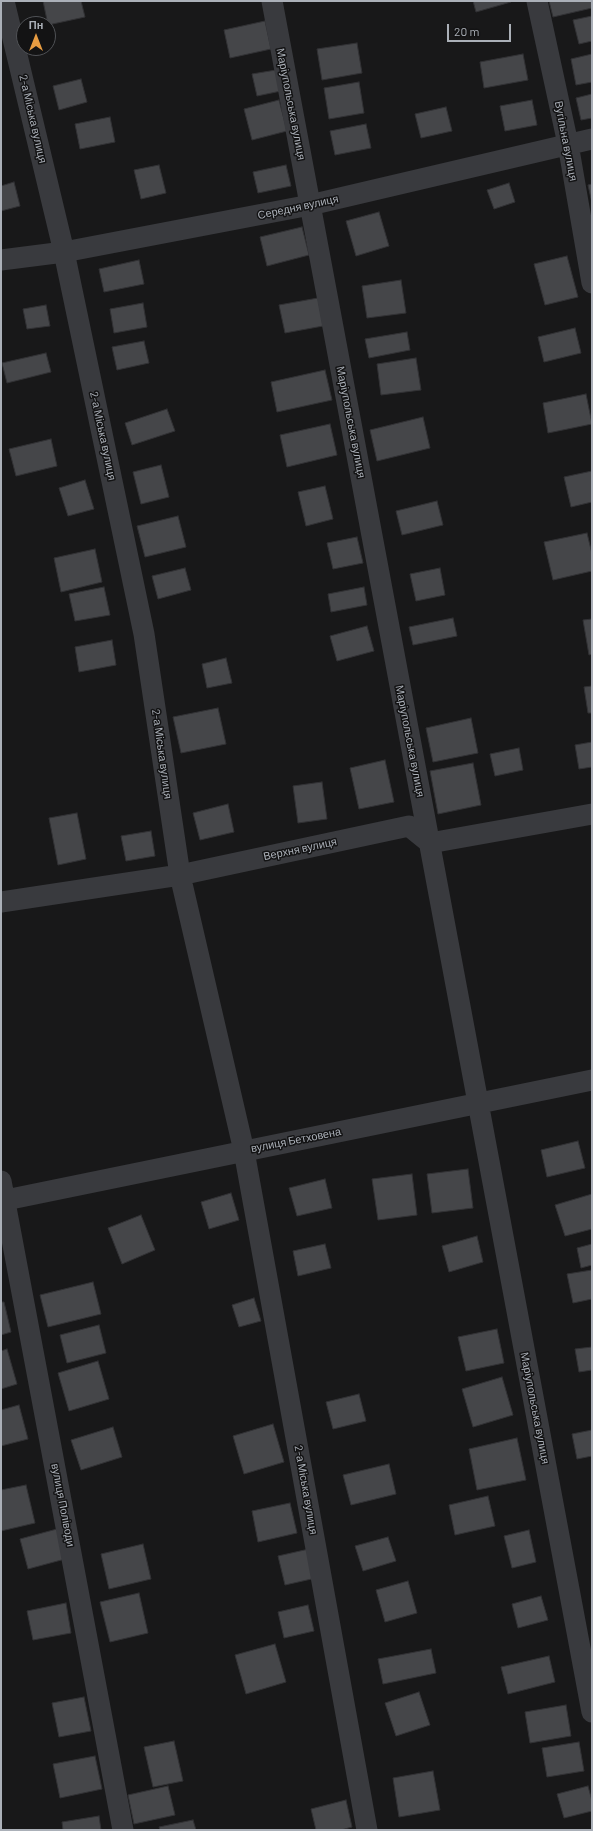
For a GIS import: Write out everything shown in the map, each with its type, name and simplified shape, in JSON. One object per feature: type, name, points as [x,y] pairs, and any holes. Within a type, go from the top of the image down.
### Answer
[{"type":"street","name":"2-а Міська вулиця","points":[[4,1],[64,252],[144,634],[180,875],[244,1151],[368,1830]]},
{"type":"street","name":"Маріупольська вулиця","points":[[272,1],[592,1712]]},
{"type":"street","name":"Вугільна вулиця","points":[[537,1],[568,144],[592,283]]},
{"type":"street","name":"Середня вулиця","points":[[1,260],[64,252],[310,205],[592,139]]},
{"type":"street","points":[[430,843],[592,814]]},
{"type":"street","name":"Верхня вулиця","points":[[1,902],[180,875],[409,826],[430,843]]},
{"type":"street","name":"вулиця Бетховена","points":[[2,1194],[244,1151],[592,1080]]},
{"type":"street","name":"вулиця Поліводи","points":[[2,1194],[123,1830]]},
{"type":"building","points":[[43,1],[81,1],[85,17],[56,23],[56,16],[46,16]]},
{"type":"building","points":[[473,1],[511,1],[511,2],[476,12]]},
{"type":"building","points":[[549,1],[592,1],[592,8],[553,17]]},
{"type":"building","points":[[592,16],[592,41],[579,44],[573,20]]},
{"type":"building","points":[[265,21],[271,49],[230,58],[224,30]]},
{"type":"building","points":[[357,43],[362,73],[322,80],[317,49]]},
{"type":"building","points":[[523,54],[528,80],[484,88],[480,62]]},
{"type":"building","points":[[592,54],[592,82],[576,85],[571,59]]},
{"type":"building","points":[[276,70],[281,91],[257,96],[252,74]]},
{"type":"building","points":[[81,79],[87,102],[59,110],[53,86]]},
{"type":"building","points":[[359,82],[364,113],[329,119],[324,88]]},
{"type":"building","points":[[592,94],[592,118],[581,120],[576,98]]},
{"type":"building","points":[[279,100],[287,131],[252,140],[244,109]]},
{"type":"building","points":[[532,100],[537,125],[505,131],[500,106]]},
{"type":"building","points":[[446,107],[452,131],[421,138],[415,114]]},
{"type":"building","points":[[110,117],[115,142],[80,149],[75,124]]},
{"type":"building","points":[[366,124],[371,148],[335,155],[330,131]]},
{"type":"building","points":[[159,165],[166,193],[141,199],[134,170]]},
{"type":"building","points":[[286,165],[291,186],[258,193],[253,172]]},
{"type":"building","points":[[14,182],[20,206],[1,211],[1,186]]},
{"type":"building","points":[[509,183],[515,202],[494,209],[487,190]]},
{"type":"building","points":[[592,184],[592,203],[588,185]]},
{"type":"building","points":[[379,212],[389,246],[356,256],[346,221]]},
{"type":"building","points":[[302,227],[309,255],[267,266],[260,237]]},
{"type":"building","points":[[567,256],[578,297],[545,305],[534,264]]},
{"type":"building","points":[[139,260],[144,284],[104,292],[99,269]]},
{"type":"building","points":[[401,280],[406,313],[367,318],[362,286]]},
{"type":"building","points":[[318,298],[323,326],[285,333],[279,305]]},
{"type":"building","points":[[143,303],[147,327],[114,333],[110,309]]},
{"type":"building","points":[[46,305],[50,326],[27,329],[23,309]]},
{"type":"building","points":[[575,328],[581,353],[544,362],[538,337]]},
{"type":"building","points":[[407,332],[410,350],[369,358],[365,339]]},
{"type":"building","points":[[144,341],[149,363],[117,370],[112,347]]},
{"type":"building","points":[[46,353],[51,372],[7,383],[2,363]]},
{"type":"building","points":[[416,358],[421,390],[381,395],[377,364]]},
{"type":"building","points":[[325,370],[332,400],[277,412],[271,382]]},
{"type":"building","points":[[586,394],[592,424],[548,433],[543,403]]},
{"type":"building","points":[[167,409],[175,431],[132,445],[125,423]]},
{"type":"building","points":[[423,417],[430,448],[377,461],[370,430]]},
{"type":"building","points":[[330,424],[337,455],[287,467],[280,435]]},
{"type":"building","points":[[51,439],[57,466],[16,476],[9,449]]},
{"type":"building","points":[[161,465],[169,497],[141,504],[133,472]]},
{"type":"building","points":[[592,471],[592,502],[571,507],[564,477]]},
{"type":"building","points":[[85,480],[94,509],[68,516],[59,488]]},
{"type":"building","points":[[325,486],[333,519],[306,526],[298,492]]},
{"type":"building","points":[[437,501],[443,525],[402,535],[396,511]]},
{"type":"building","points":[[178,516],[186,547],[145,557],[137,526]]},
{"type":"building","points":[[587,533],[592,554],[592,571],[553,580],[544,542]]},
{"type":"building","points":[[357,537],[363,563],[333,569],[327,543]]},
{"type":"building","points":[[95,549],[102,582],[61,592],[54,558]]},
{"type":"building","points":[[185,568],[191,590],[158,599],[152,576]]},
{"type":"building","points":[[440,568],[445,595],[416,601],[410,574]]},
{"type":"building","points":[[104,587],[110,615],[75,621],[69,594]]},
{"type":"building","points":[[364,587],[367,605],[331,612],[328,594]]},
{"type":"building","points":[[453,618],[457,636],[413,645],[409,627]]},
{"type":"building","points":[[592,619],[592,654],[589,655],[583,620]]},
{"type":"building","points":[[367,626],[374,651],[337,661],[330,636]]},
{"type":"building","points":[[112,640],[116,665],[79,672],[75,647]]},
{"type":"building","points":[[226,658],[232,683],[207,688],[202,664]]},
{"type":"building","points":[[592,686],[592,713],[588,713],[584,687]]},
{"type":"building","points":[[218,708],[226,744],[181,753],[173,717]]},
{"type":"building","points":[[471,718],[478,753],[433,762],[426,728]]},
{"type":"building","points":[[592,742],[592,767],[579,769],[575,745]]},
{"type":"building","points":[[519,748],[523,770],[495,776],[490,754]]},
{"type":"building","points":[[385,760],[394,802],[359,809],[350,768]]},
{"type":"building","points":[[473,763],[481,805],[438,814],[430,771]]},
{"type":"building","points":[[322,782],[327,819],[298,823],[293,786]]},
{"type":"building","points":[[228,804],[234,832],[200,840],[193,813]]},
{"type":"building","points":[[77,813],[86,859],[58,865],[49,818]]},
{"type":"building","points":[[151,831],[155,856],[126,861],[121,836]]},
{"type":"building","points":[[578,1141],[585,1168],[547,1177],[541,1150]]},
{"type":"building","points":[[468,1169],[473,1208],[432,1213],[427,1174]]},
{"type":"building","points":[[412,1174],[417,1215],[378,1220],[372,1179]]},
{"type":"building","points":[[325,1179],[332,1208],[297,1216],[289,1188]]},
{"type":"building","points":[[231,1193],[239,1220],[209,1229],[201,1202]]},
{"type":"building","points":[[592,1194],[592,1229],[565,1236],[555,1205]]},
{"type":"building","points":[[141,1215],[155,1250],[122,1264],[108,1228]]},
{"type":"building","points":[[477,1236],[483,1262],[449,1272],[442,1246]]},
{"type":"building","points":[[325,1244],[331,1268],[298,1276],[293,1251]]},
{"type":"building","points":[[592,1244],[592,1265],[581,1268],[577,1248]]},
{"type":"building","points":[[592,1270],[592,1299],[573,1303],[567,1274]]},
{"type":"building","points":[[93,1282],[101,1314],[48,1327],[40,1295]]},
{"type":"building","points":[[254,1298],[261,1321],[239,1327],[232,1305]]},
{"type":"building","points":[[1,1302],[4,1302],[11,1332],[1,1335]]},
{"type":"building","points":[[99,1325],[106,1353],[67,1363],[60,1335]]},
{"type":"building","points":[[497,1329],[504,1363],[466,1371],[458,1337]]},
{"type":"building","points":[[592,1347],[592,1370],[579,1372],[575,1349]]},
{"type":"building","points":[[7,1349],[17,1384],[1,1389],[1,1351]]},
{"type":"building","points":[[98,1361],[109,1399],[69,1411],[58,1373]]},
{"type":"building","points":[[502,1377],[513,1415],[473,1427],[462,1389]]},
{"type":"building","points":[[359,1394],[366,1421],[333,1429],[326,1402]]},
{"type":"building","points":[[19,1405],[28,1439],[1,1446],[1,1410]]},
{"type":"building","points":[[273,1424],[284,1462],[244,1474],[233,1436]]},
{"type":"building","points":[[113,1427],[122,1457],[81,1470],[71,1440]]},
{"type":"building","points":[[592,1430],[592,1456],[577,1459],[572,1434]]},
{"type":"building","points":[[517,1438],[526,1480],[477,1490],[469,1449]]},
{"type":"building","points":[[389,1464],[396,1494],[351,1505],[343,1475]]},
{"type":"building","points":[[26,1485],[35,1523],[1,1531],[1,1490]]},
{"type":"building","points":[[488,1496],[495,1526],[455,1535],[449,1505]]},
{"type":"building","points":[[290,1503],[297,1533],[258,1542],[252,1511]]},
{"type":"building","points":[[57,1529],[65,1559],[28,1569],[20,1539]]},
{"type":"building","points":[[529,1530],[536,1562],[512,1568],[504,1536]]},
{"type":"building","points":[[388,1537],[396,1561],[363,1571],[355,1546]]},
{"type":"building","points":[[143,1544],[151,1579],[109,1589],[101,1554]]},
{"type":"building","points":[[309,1549],[316,1578],[285,1585],[278,1556]]},
{"type":"building","points":[[408,1581],[417,1613],[385,1622],[376,1590]]},
{"type":"building","points":[[139,1593],[148,1633],[110,1642],[100,1602]]},
{"type":"building","points":[[541,1596],[548,1620],[518,1628],[512,1604]]},
{"type":"building","points":[[66,1603],[71,1633],[33,1640],[27,1611]]},
{"type":"building","points":[[308,1605],[314,1631],[284,1638],[278,1612]]},
{"type":"building","points":[[275,1644],[286,1682],[246,1694],[235,1655]]},
{"type":"building","points":[[431,1649],[436,1673],[383,1684],[378,1659]]},
{"type":"building","points":[[549,1656],[555,1682],[508,1694],[501,1667]]},
{"type":"building","points":[[419,1692],[430,1725],[396,1736],[385,1703]]},
{"type":"building","points":[[84,1697],[91,1731],[59,1737],[52,1703]]},
{"type":"building","points":[[566,1705],[571,1736],[530,1743],[525,1712]]},
{"type":"building","points":[[174,1741],[183,1781],[153,1787],[144,1747]]},
{"type":"building","points":[[579,1742],[584,1771],[547,1777],[542,1748]]},
{"type":"building","points":[[95,1756],[102,1789],[60,1798],[53,1764]]},
{"type":"building","points":[[433,1771],[440,1810],[399,1817],[393,1778]]},
{"type":"building","points":[[168,1786],[175,1815],[134,1824],[128,1795]]},
{"type":"building","points":[[588,1786],[592,1801],[592,1811],[564,1818],[557,1794]]},
{"type":"building","points":[[346,1800],[352,1827],[341,1830],[316,1830],[311,1809]]},
{"type":"building","points":[[99,1816],[101,1830],[63,1830],[62,1822]]},
{"type":"building","points":[[193,1820],[196,1830],[160,1830],[159,1827]]}]
